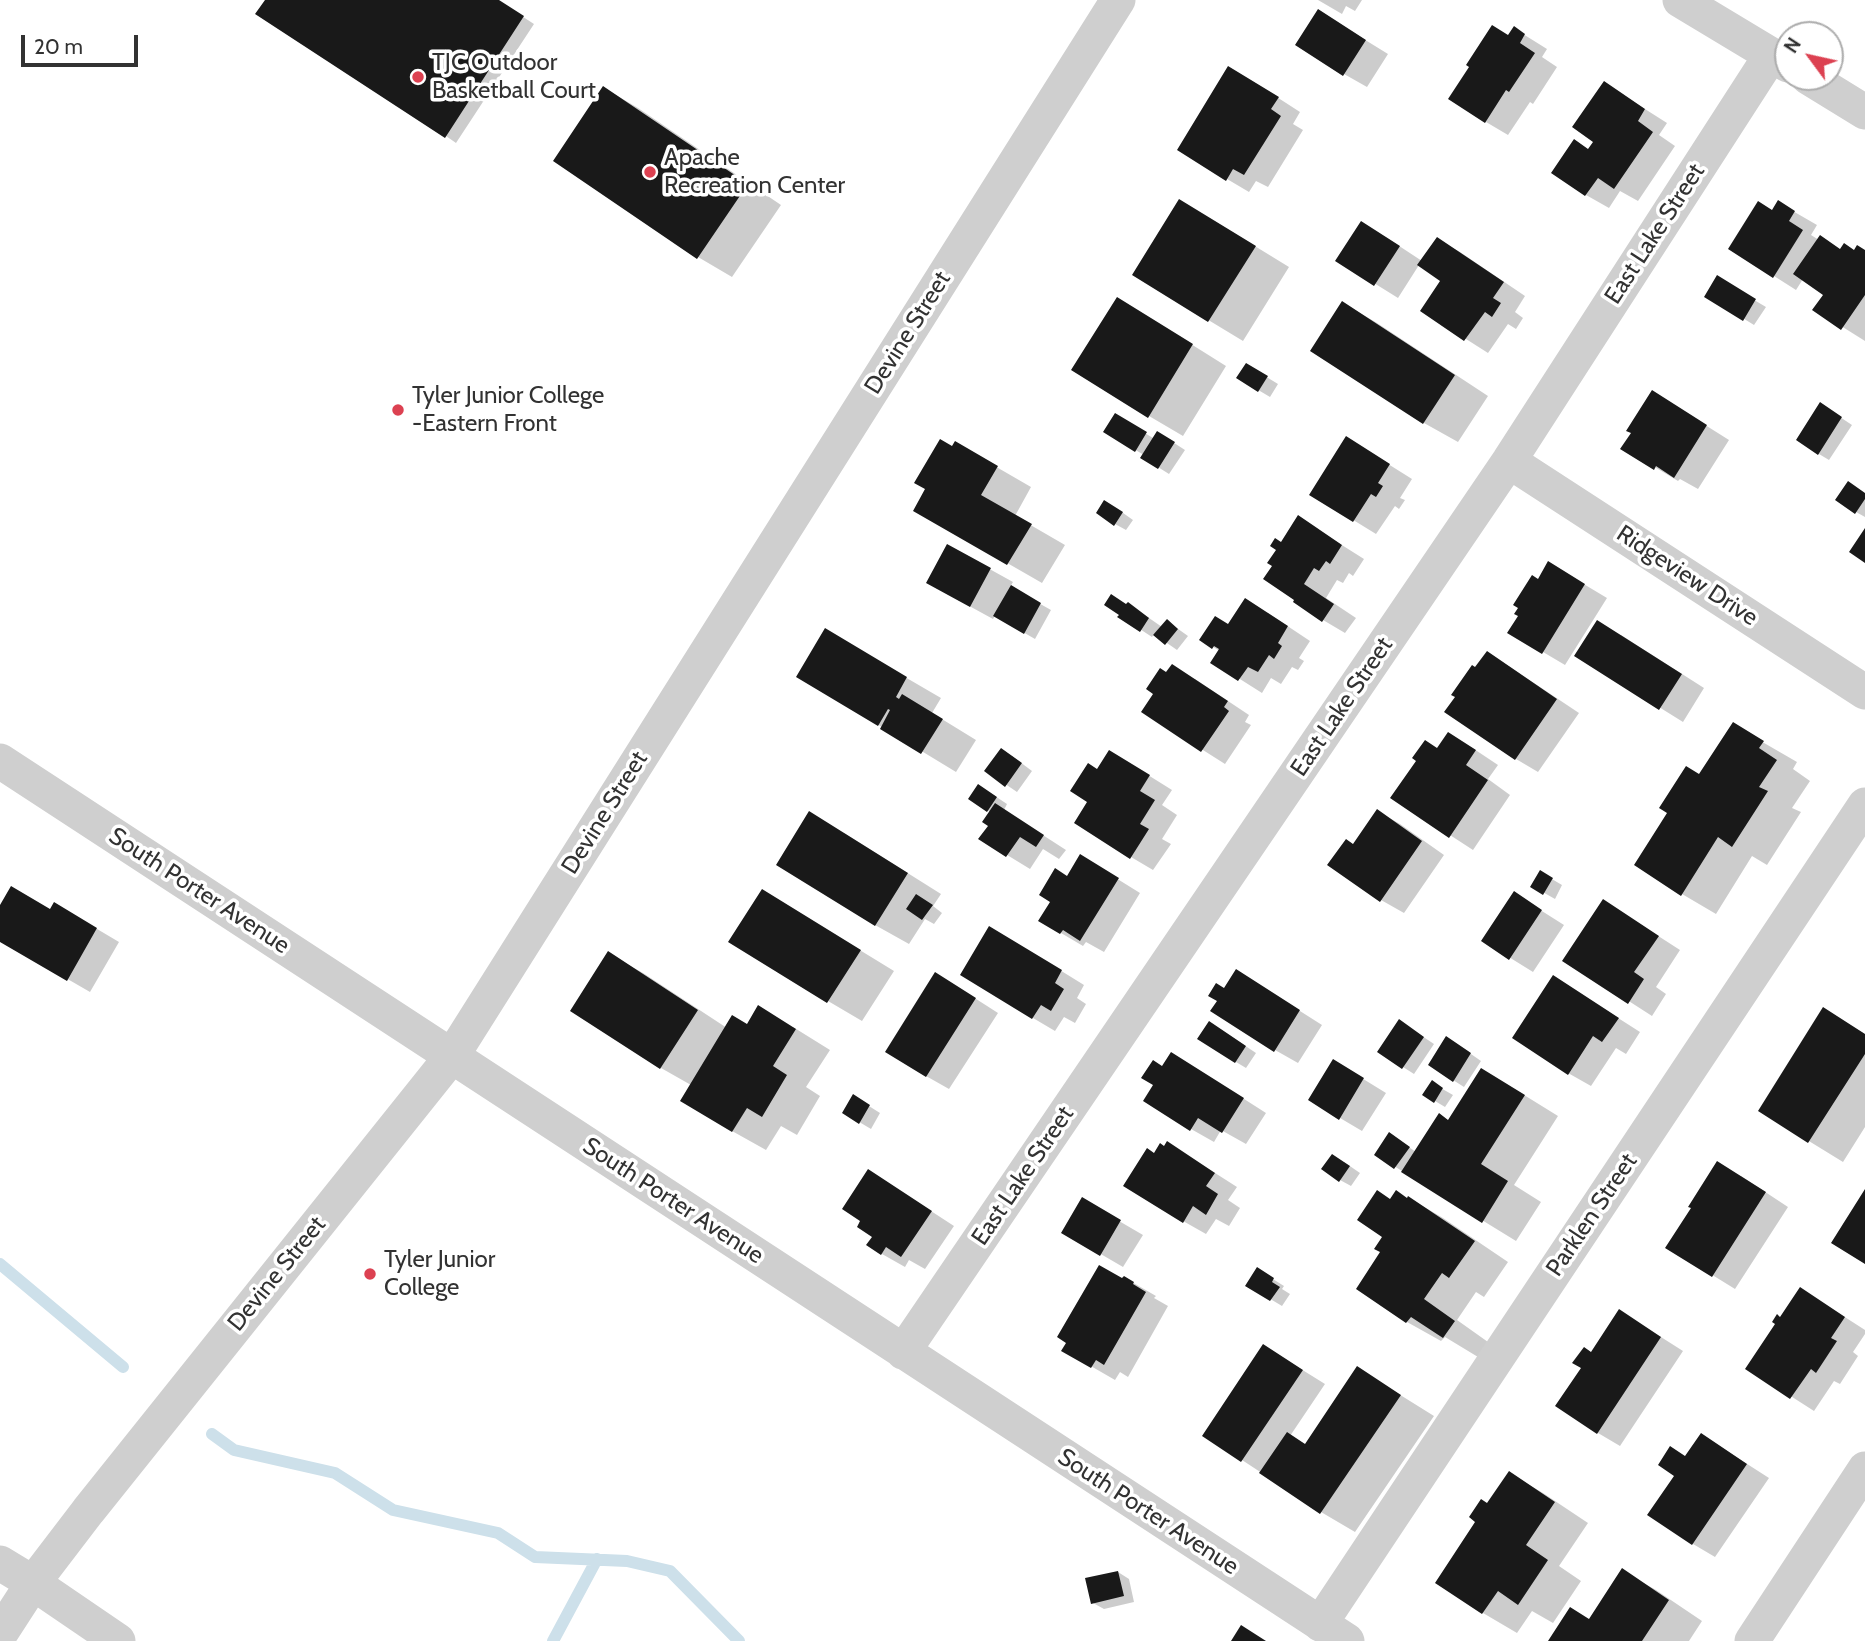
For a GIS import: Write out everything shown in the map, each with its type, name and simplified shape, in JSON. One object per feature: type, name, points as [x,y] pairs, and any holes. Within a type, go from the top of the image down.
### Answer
[{"type":"street","name":"Devine Street","points":[[0,1634],[33,1583],[88,1511],[452,1055],[1118,0]]},
{"type":"street","points":[[1680,0],[1774,57]]},
{"type":"street","name":"East Lake Street","points":[[903,1352],[1510,461],[1774,67]]},
{"type":"street","points":[[1831,91],[1865,112]]},
{"type":"street","name":"Ridgeview Drive","points":[[1510,461],[1865,691]]},
{"type":"street","name":"South Porter Avenue","points":[[0,761],[1333,1633]]},
{"type":"street","name":"Parklen Street","points":[[1333,1633],[1865,805]]},
{"type":"street","points":[[1752,1641],[1865,1469]]},
{"type":"street","points":[[0,1563],[118,1641]]},
{"type":"building","name":"TJC Outdoor Basketball Court","points":[[265,0],[499,0],[524,16],[445,138],[255,14]]},
{"type":"building","points":[[1318,9],[1366,40],[1343,76],[1295,45]]},
{"type":"building","points":[[1492,25],[1508,35],[1514,26],[1525,34],[1520,43],[1535,53],[1485,123],[1448,99]]},
{"type":"building","points":[[1228,66],[1279,97],[1271,109],[1281,116],[1244,175],[1233,169],[1226,181],[1177,150]]},
{"type":"building","points":[[1604,81],[1645,109],[1638,121],[1653,132],[1614,189],[1598,178],[1585,196],[1551,173],[1574,139],[1588,149],[1593,142],[1572,127]]},
{"type":"building","name":"Apache Recreation Center","points":[[603,86],[748,184],[697,259],[553,161]]},
{"type":"building","points":[[1179,199],[1256,246],[1208,322],[1132,275]]},
{"type":"building","points":[[1778,200],[1795,211],[1789,221],[1803,230],[1773,278],[1728,249],[1758,201],[1772,210]]},
{"type":"building","points":[[1361,221],[1400,246],[1374,286],[1335,261]]},
{"type":"building","points":[[1820,235],[1840,249],[1844,243],[1854,250],[1857,245],[1865,250],[1865,295],[1841,330],[1812,310],[1823,295],[1793,274]]},
{"type":"building","points":[[1437,237],[1504,282],[1493,298],[1501,303],[1492,317],[1485,312],[1464,341],[1420,311],[1440,281],[1417,265]]},
{"type":"building","points":[[1717,275],[1756,299],[1743,321],[1704,297]]},
{"type":"building","points":[[1117,297],[1193,344],[1148,418],[1071,370]]},
{"type":"building","points":[[1342,301],[1455,375],[1423,424],[1310,351]]},
{"type":"building","points":[[1246,363],[1268,376],[1258,392],[1236,378]]},
{"type":"building","points":[[1652,390],[1707,425],[1674,478],[1656,466],[1654,470],[1620,449],[1631,433],[1626,431]]},
{"type":"building","points":[[1820,402],[1842,417],[1818,455],[1796,440]]},
{"type":"building","points":[[1115,413],[1147,432],[1135,452],[1103,432]]},
{"type":"building","points":[[1157,431],[1175,442],[1158,469],[1140,458]]},
{"type":"building","points":[[1346,436],[1390,464],[1378,483],[1383,486],[1376,497],[1371,494],[1353,522],[1309,495]]},
{"type":"building","points":[[940,439],[952,446],[955,441],[998,466],[981,495],[1032,524],[1007,565],[913,511],[925,489],[914,483]]},
{"type":"building","points":[[1848,481],[1865,493],[1865,499],[1855,514],[1835,500]]},
{"type":"building","points":[[1104,500],[1123,512],[1114,526],[1096,513]]},
{"type":"building","points":[[1298,515],[1342,545],[1330,564],[1326,561],[1319,571],[1314,568],[1304,584],[1334,604],[1322,622],[1263,579],[1272,566],[1267,563],[1276,550],[1270,546],[1275,538],[1281,542]]},
{"type":"building","points":[[1865,528],[1865,563],[1849,552]]},
{"type":"building","points":[[947,544],[991,568],[970,607],[926,583]]},
{"type":"building","points":[[1548,561],[1585,584],[1542,654],[1507,633],[1518,616],[1514,614],[1518,608],[1513,605],[1532,575],[1538,579]]},
{"type":"building","points":[[1011,585],[1041,603],[1024,634],[993,616]]},
{"type":"building","points":[[1111,594],[1126,604],[1128,602],[1149,618],[1140,632],[1104,605]]},
{"type":"building","points":[[1245,598],[1288,626],[1278,643],[1282,646],[1274,659],[1269,655],[1258,672],[1248,667],[1238,681],[1210,663],[1219,649],[1214,646],[1212,649],[1199,640],[1215,616],[1228,624]]},
{"type":"building","points":[[1167,619],[1178,629],[1165,645],[1153,635]]},
{"type":"building","points":[[1597,620],[1682,674],[1659,710],[1574,656]]},
{"type":"building","points":[[825,628],[907,677],[896,697],[899,699],[902,694],[943,719],[921,754],[880,729],[890,710],[888,709],[878,726],[796,677]]},
{"type":"building","points":[[1487,651],[1557,699],[1515,760],[1444,712],[1455,697],[1451,695],[1472,665],[1475,667]]},
{"type":"building","points":[[1172,664],[1228,701],[1224,707],[1229,711],[1201,752],[1141,712],[1153,694],[1146,689],[1160,668],[1166,672]]},
{"type":"building","points":[[1733,722],[1764,741],[1759,748],[1777,760],[1759,787],[1768,791],[1732,847],[1718,837],[1681,896],[1634,865],[1667,813],[1659,808],[1686,766],[1699,774]]},
{"type":"building","points":[[1448,732],[1476,750],[1466,765],[1488,780],[1449,838],[1390,798],[1416,761],[1412,758],[1425,740],[1437,748]]},
{"type":"building","points":[[1001,748],[1022,763],[1005,787],[984,771]]},
{"type":"building","points":[[1109,750],[1150,775],[1140,791],[1155,800],[1140,824],[1149,829],[1130,859],[1074,823],[1087,802],[1070,791],[1088,763],[1097,769]]},
{"type":"building","points":[[978,784],[997,797],[987,812],[968,799]]},
{"type":"building","points":[[995,803],[1044,835],[1036,847],[1020,837],[1006,857],[978,839],[988,826],[982,822]]},
{"type":"building","points":[[1377,809],[1422,841],[1380,902],[1327,865],[1346,839],[1353,844]]},
{"type":"building","points":[[809,811],[908,873],[875,926],[776,865]]},
{"type":"building","points":[[1080,854],[1119,878],[1080,941],[1063,930],[1060,934],[1038,921],[1050,902],[1039,895],[1055,868],[1067,876]]},
{"type":"building","points":[[1540,870],[1553,878],[1543,895],[1530,887]]},
{"type":"building","points":[[11,886],[50,909],[54,902],[97,928],[67,981],[0,942],[0,905]]},
{"type":"building","points":[[762,889],[861,950],[827,1003],[728,942]]},
{"type":"building","points":[[1514,891],[1542,910],[1509,960],[1481,941]]},
{"type":"building","points":[[916,894],[933,905],[922,920],[906,909]]},
{"type":"building","points":[[1603,899],[1659,936],[1634,972],[1644,979],[1628,1004],[1562,961]]},
{"type":"building","points":[[989,926],[1062,970],[1055,983],[1064,989],[1051,1011],[1041,1005],[1032,1019],[960,975]]},
{"type":"building","points":[[608,951],[698,1010],[660,1069],[570,1011]]},
{"type":"building","points":[[1236,969],[1300,1010],[1274,1052],[1210,1011],[1217,1001],[1208,996],[1216,983],[1224,988]]},
{"type":"building","points":[[935,972],[976,998],[926,1077],[885,1052]]},
{"type":"building","points":[[1553,975],[1619,1018],[1602,1042],[1593,1036],[1568,1075],[1512,1038]]},
{"type":"building","points":[[758,1005],[796,1029],[773,1066],[787,1075],[762,1117],[747,1108],[732,1132],[680,1101],[732,1015],[747,1024]]},
{"type":"building","points":[[1823,1007],[1865,1034],[1865,1054],[1808,1143],[1758,1111]]},
{"type":"building","points":[[1399,1019],[1424,1037],[1402,1069],[1377,1052]]},
{"type":"building","points":[[1209,1021],[1246,1046],[1235,1063],[1197,1039]]},
{"type":"building","points":[[1446,1036],[1471,1053],[1453,1082],[1428,1065]]},
{"type":"building","points":[[1171,1052],[1244,1098],[1222,1133],[1198,1118],[1190,1131],[1143,1101],[1153,1085],[1141,1078],[1153,1060],[1162,1066]]},
{"type":"building","points":[[1333,1059],[1364,1078],[1339,1120],[1308,1100]]},
{"type":"building","points":[[1481,1068],[1525,1095],[1481,1164],[1508,1181],[1482,1223],[1401,1172],[1439,1113],[1448,1120]]},
{"type":"building","points":[[1432,1080],[1443,1088],[1434,1103],[1422,1095]]},
{"type":"building","points":[[853,1094],[870,1105],[859,1124],[842,1113]]},
{"type":"building","points":[[1389,1132],[1410,1147],[1394,1169],[1374,1155]]},
{"type":"building","points":[[1167,1141],[1215,1173],[1206,1186],[1218,1194],[1206,1215],[1193,1206],[1183,1223],[1123,1186],[1147,1148],[1154,1153],[1160,1143],[1164,1146]]},
{"type":"building","points":[[1332,1154],[1350,1166],[1339,1182],[1321,1169]]},
{"type":"building","points":[[1717,1161],[1766,1192],[1712,1277],[1665,1248]]},
{"type":"building","points":[[868,1169],[932,1211],[901,1257],[886,1247],[881,1255],[866,1245],[872,1237],[857,1227],[860,1221],[842,1209]]},
{"type":"building","points":[[1865,1189],[1865,1264],[1831,1243]]},
{"type":"building","points":[[1377,1190],[1390,1199],[1396,1190],[1407,1198],[1408,1196],[1475,1241],[1449,1278],[1442,1273],[1424,1299],[1455,1321],[1443,1338],[1411,1317],[1406,1323],[1356,1289],[1380,1252],[1374,1249],[1382,1237],[1357,1220]]},
{"type":"building","points":[[1082,1197],[1121,1220],[1100,1256],[1061,1233]]},
{"type":"building","points":[[1099,1265],[1122,1278],[1124,1276],[1146,1292],[1104,1365],[1096,1360],[1091,1368],[1061,1351],[1066,1343],[1057,1337]]},
{"type":"building","points":[[1257,1267],[1274,1278],[1272,1282],[1280,1287],[1270,1301],[1245,1286]]},
{"type":"building","points":[[1800,1287],[1845,1317],[1831,1338],[1837,1341],[1816,1373],[1811,1369],[1790,1399],[1745,1369],[1775,1324],[1772,1322],[1777,1314],[1780,1317]]},
{"type":"building","points":[[1619,1309],[1661,1337],[1597,1434],[1555,1406],[1581,1368],[1572,1363],[1584,1347],[1591,1352]]},
{"type":"building","points":[[1263,1344],[1303,1370],[1241,1462],[1202,1436]]},
{"type":"building","points":[[1357,1366],[1401,1395],[1320,1514],[1259,1473],[1287,1432],[1305,1444]]},
{"type":"building","points":[[1701,1433],[1747,1464],[1692,1545],[1647,1515],[1674,1476],[1658,1465],[1670,1446],[1685,1456]]},
{"type":"building","points":[[1509,1471],[1555,1502],[1526,1545],[1548,1560],[1518,1605],[1498,1591],[1482,1614],[1435,1583],[1475,1522],[1469,1517],[1481,1499],[1487,1503]]},
{"type":"building","points":[[1622,1568],[1669,1600],[1642,1641],[1548,1641],[1570,1607],[1589,1619]]},
{"type":"building","points":[[1118,1571],[1124,1596],[1091,1604],[1085,1578]]},
{"type":"building","points":[[1241,1625],[1266,1641],[1231,1641]]},
{"type":"waterway","points":[[0,1264],[123,1367]]},
{"type":"waterway","points":[[212,1434],[234,1450],[335,1473],[393,1510],[498,1533],[535,1557],[627,1561],[670,1571],[739,1641]]},
{"type":"waterway","points":[[553,1641],[597,1559]]},
{"type":"place","name":"TJC Outdoor Basketball Court","points":[[418,77]]},
{"type":"place","name":"Apache Recreation Center","points":[[650,172]]},
{"type":"place","name":"Tyler Junior College -Eastern Front","points":[[398,410]]},
{"type":"place","name":"Tyler Junior College","points":[[370,1274]]}]
